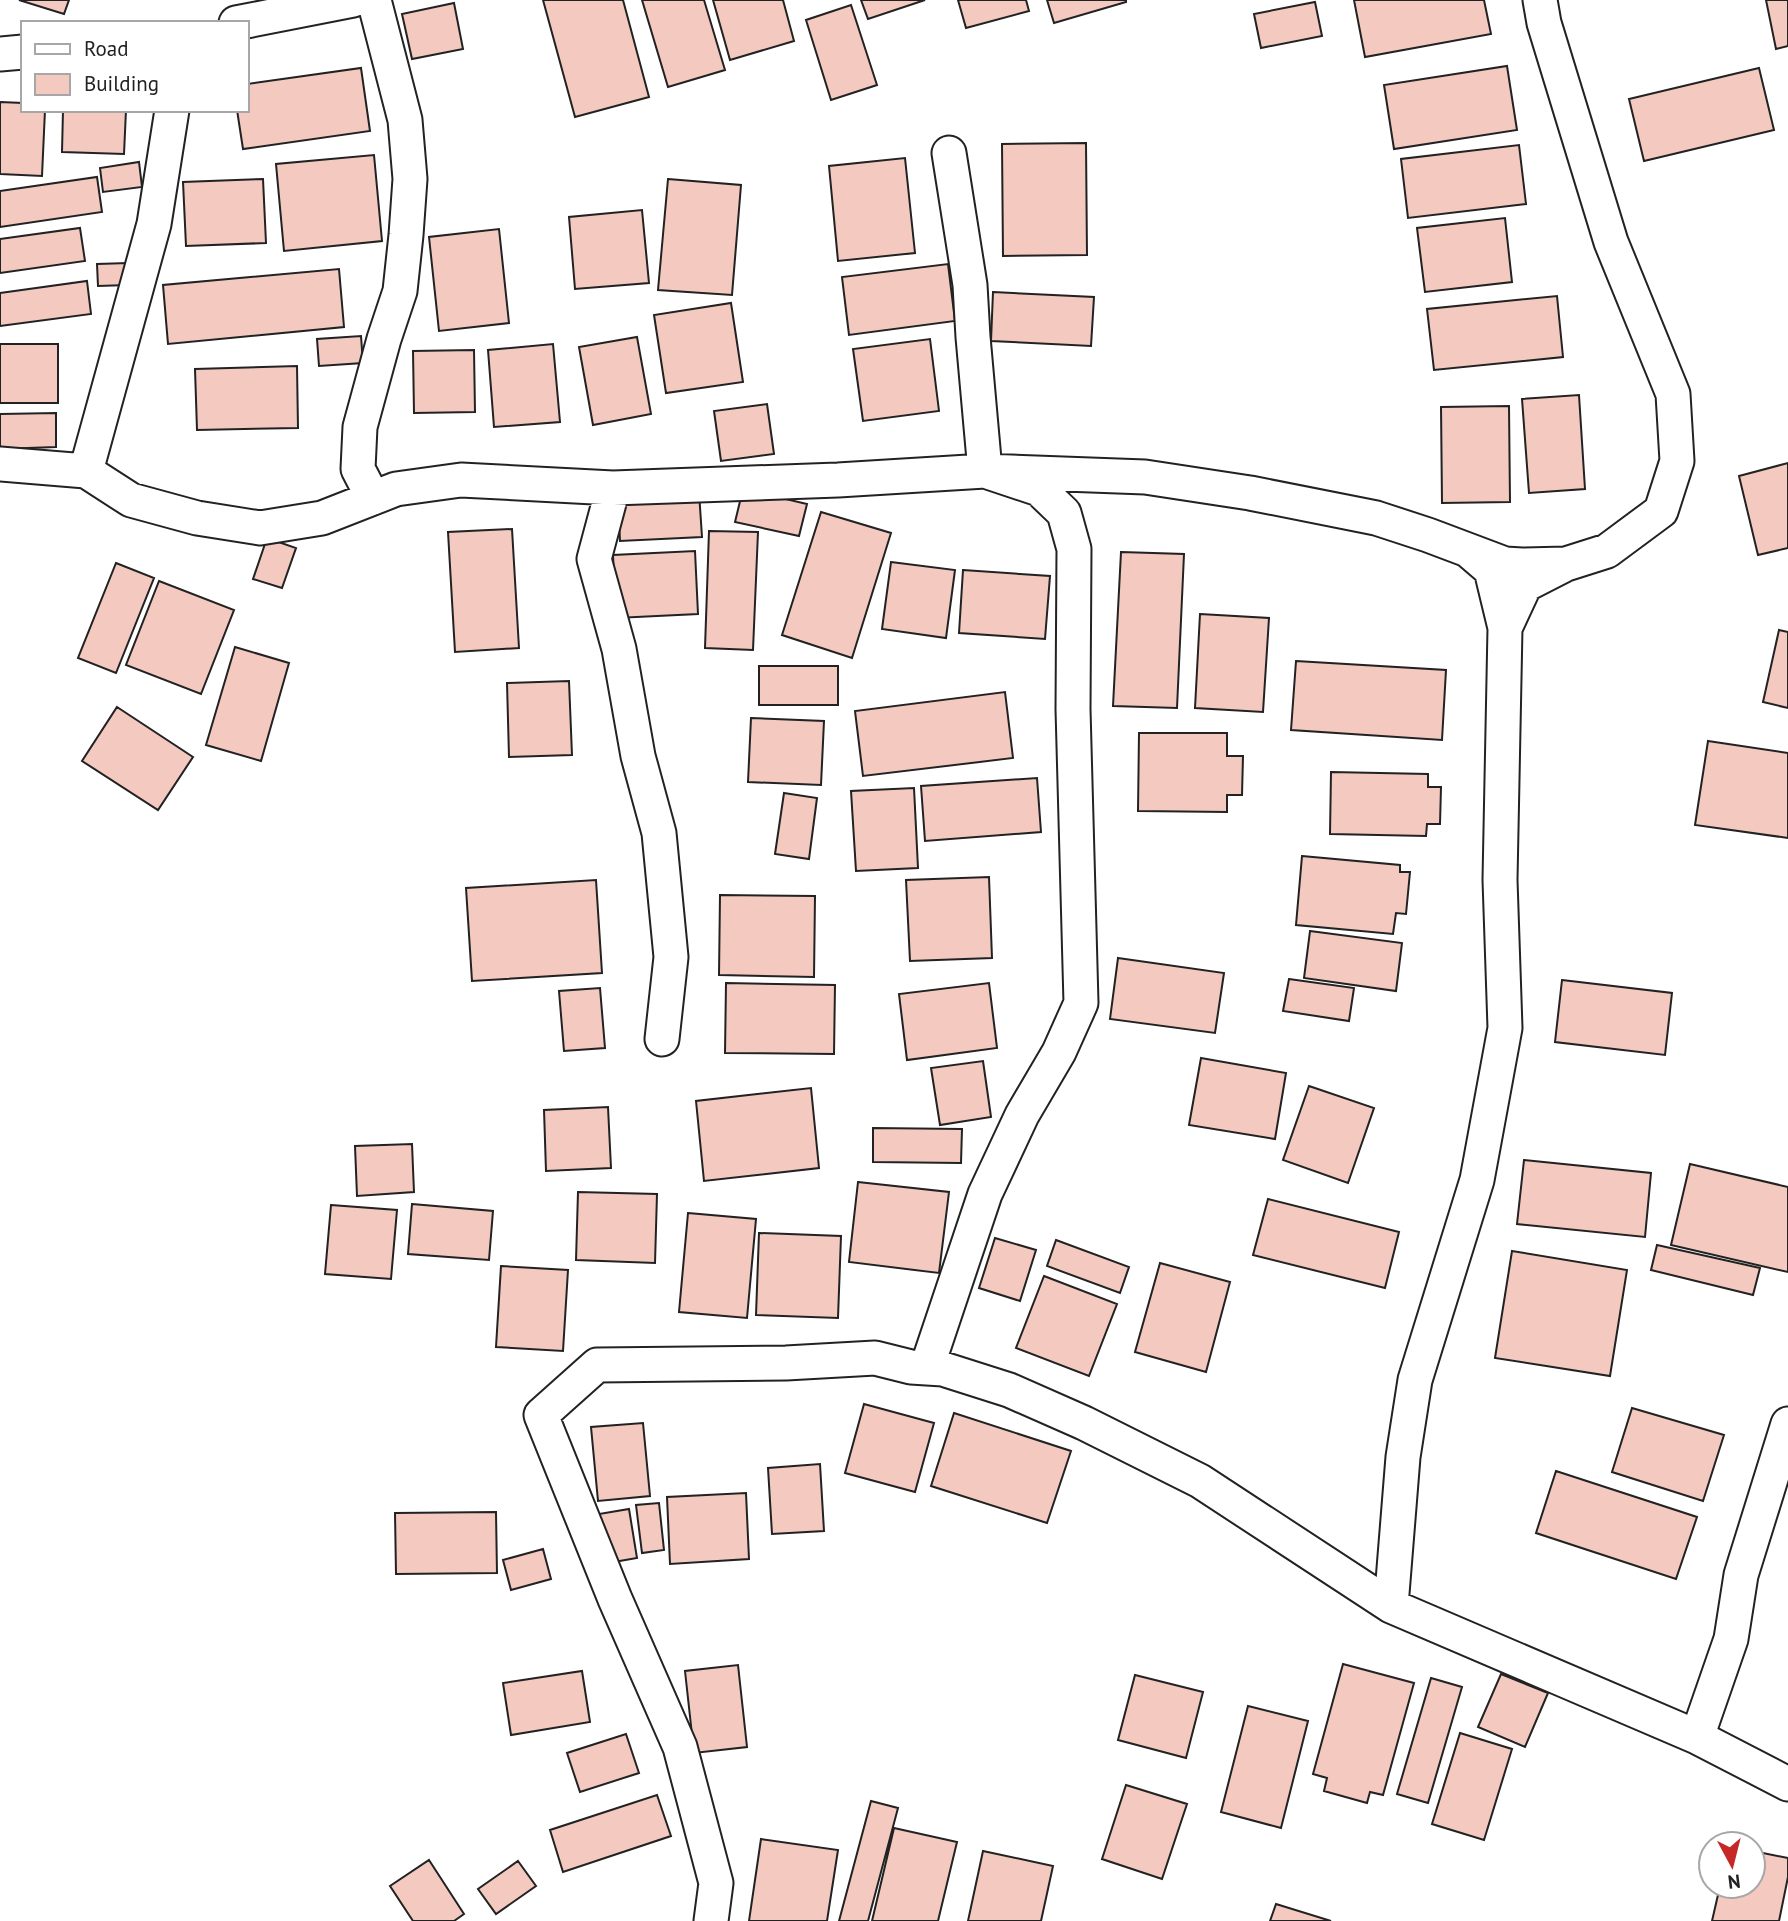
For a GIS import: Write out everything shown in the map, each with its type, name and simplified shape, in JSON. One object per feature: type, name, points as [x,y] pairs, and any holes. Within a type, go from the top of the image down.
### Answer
[{"type":"street","points":[[246,21],[353,0]]},
{"type":"street","points":[[373,498],[358,469],[360,427],[400,291],[410,178],[405,120],[374,0]]},
{"type":"street","points":[[1505,628],[1525,585],[1566,564],[1607,551],[1661,511],[1677,461],[1673,394],[1611,242],[1540,0]]},
{"type":"street","points":[[0,54],[21,52]]},
{"type":"street","points":[[86,471],[154,224],[172,112]]},
{"type":"street","points":[[949,153],[970,285],[972,337],[985,471]]},
{"type":"street","points":[[0,464],[86,471],[131,500],[197,519],[260,528],[322,519],[396,489],[461,480],[613,488],[838,480],[985,471],[1145,477],[1250,493],[1376,518],[1505,564],[1566,564]]},
{"type":"street","points":[[927,1367],[985,1194],[1022,1115],[1059,1052],[1081,1003],[1073,709],[1074,549],[1064,513],[1039,489],[985,471]]},
{"type":"street","points":[[613,488],[594,559],[619,649],[638,756],[659,833],[671,957],[662,1039]]},
{"type":"street","points":[[1391,1606],[1403,1457],[1415,1380],[1477,1180],[1505,1028],[1500,880],[1505,628],[1491,570],[1467,550]]},
{"type":"street","points":[[711,1921],[716,1884],[680,1747],[615,1599],[541,1415],[597,1366],[786,1363],[875,1358],[911,1367],[943,1369],[1021,1396],[1084,1423],[1200,1481],[1391,1606],[1697,1737],[1788,1784]]},
{"type":"street","points":[[1697,1737],[1731,1639],[1741,1575],[1788,1424]]},
{"type":"building","points":[[19,0],[69,0],[64,14]]},
{"type":"building","points":[[543,0],[623,0],[649,97],[575,117]]},
{"type":"building","points":[[642,0],[704,0],[725,70],[668,87]]},
{"type":"building","points":[[713,0],[783,0],[794,41],[730,60]]},
{"type":"building","points":[[861,0],[925,0],[868,19]]},
{"type":"building","points":[[958,0],[1026,0],[1029,11],[966,28]]},
{"type":"building","points":[[1047,0],[1126,0],[1126,2],[1054,23]]},
{"type":"building","points":[[1354,0],[1484,0],[1491,34],[1365,57]]},
{"type":"building","points":[[1766,0],[1788,0],[1788,46],[1776,49]]},
{"type":"building","points":[[1315,2],[1322,36],[1261,48],[1254,14]]},
{"type":"building","points":[[454,3],[463,49],[412,59],[402,14]]},
{"type":"building","points":[[851,5],[877,85],[831,100],[806,20]]},
{"type":"building","points":[[1507,66],[1517,130],[1394,149],[1384,85]]},
{"type":"building","points":[[361,68],[370,131],[243,149],[237,112],[248,112],[248,84]]},
{"type":"building","points":[[1759,68],[1774,130],[1644,161],[1629,99]]},
{"type":"building","points":[[0,102],[21,103],[21,112],[45,112],[42,176],[0,174]]},
{"type":"building","points":[[63,112],[126,112],[124,154],[62,152]]},
{"type":"building","points":[[1086,143],[1087,255],[1003,256],[1002,144]]},
{"type":"building","points":[[1519,145],[1526,204],[1408,218],[1401,159]]},
{"type":"building","points":[[374,155],[382,241],[284,251],[276,164]]},
{"type":"building","points":[[905,158],[915,253],[838,261],[829,166]]},
{"type":"building","points":[[139,162],[142,187],[103,192],[100,168]]},
{"type":"building","points":[[97,177],[102,212],[0,227],[0,191]]},
{"type":"building","points":[[263,179],[266,243],[186,246],[183,182]]},
{"type":"building","points":[[668,179],[741,185],[732,295],[658,290]]},
{"type":"building","points":[[642,210],[649,283],[575,289],[569,217]]},
{"type":"building","points":[[1505,218],[1512,282],[1425,292],[1417,228]]},
{"type":"building","points":[[80,228],[85,261],[0,273],[0,239]]},
{"type":"building","points":[[499,229],[509,323],[439,331],[429,237]]},
{"type":"building","points":[[128,263],[128,285],[98,286],[97,264]]},
{"type":"building","points":[[948,264],[955,321],[849,335],[842,277]]},
{"type":"building","points":[[339,269],[344,327],[168,344],[163,285]]},
{"type":"building","points":[[87,281],[91,314],[0,326],[0,293]]},
{"type":"building","points":[[993,292],[1094,297],[1091,346],[991,341]]},
{"type":"building","points":[[1557,296],[1563,357],[1434,370],[1427,309]]},
{"type":"building","points":[[731,303],[743,382],[666,393],[654,315]]},
{"type":"building","points":[[361,336],[363,363],[319,366],[317,339]]},
{"type":"building","points":[[637,337],[651,414],[593,425],[579,347]]},
{"type":"building","points":[[930,339],[939,411],[863,421],[853,349]]},
{"type":"building","points":[[0,344],[58,344],[58,403],[0,403]]},
{"type":"building","points":[[553,344],[560,422],[494,427],[488,350]]},
{"type":"building","points":[[474,350],[475,412],[414,413],[413,351]]},
{"type":"building","points":[[297,366],[298,428],[197,430],[195,369]]},
{"type":"building","points":[[1579,395],[1585,489],[1529,493],[1522,399]]},
{"type":"building","points":[[767,404],[774,454],[721,461],[714,411]]},
{"type":"building","points":[[1509,406],[1510,502],[1442,503],[1441,407]]},
{"type":"building","points":[[56,413],[56,447],[0,449],[0,414]]},
{"type":"building","points":[[1788,463],[1788,548],[1758,555],[1739,476]]},
{"type":"building","points":[[743,489],[807,504],[799,536],[735,522]]},
{"type":"building","points":[[699,492],[702,537],[620,541],[618,496]]},
{"type":"building","points":[[821,512],[891,533],[852,658],[782,635]]},
{"type":"building","points":[[512,529],[519,648],[455,652],[448,532]]},
{"type":"building","points":[[709,531],[758,532],[753,650],[705,648]]},
{"type":"building","points":[[267,538],[296,548],[282,588],[253,579]]},
{"type":"building","points":[[695,551],[698,614],[616,618],[613,555]]},
{"type":"building","points":[[1121,552],[1184,554],[1177,708],[1113,706]]},
{"type":"building","points":[[891,562],[955,570],[946,638],[882,629]]},
{"type":"building","points":[[116,563],[154,578],[116,673],[78,658]]},
{"type":"building","points":[[963,570],[1050,576],[1045,639],[959,633]]},
{"type":"building","points":[[159,581],[234,610],[201,694],[126,665]]},
{"type":"building","points":[[1200,614],[1269,618],[1263,712],[1195,708]]},
{"type":"building","points":[[1779,630],[1788,632],[1788,708],[1763,702]]},
{"type":"building","points":[[235,647],[289,663],[261,761],[206,745]]},
{"type":"building","points":[[1296,661],[1446,670],[1442,740],[1291,730]]},
{"type":"building","points":[[759,666],[838,666],[838,705],[759,705]]},
{"type":"building","points":[[569,681],[572,755],[509,757],[507,683]]},
{"type":"building","points":[[1005,692],[1013,758],[863,776],[855,711]]},
{"type":"building","points":[[117,707],[193,757],[158,810],[82,761]]},
{"type":"building","points":[[751,718],[824,721],[821,785],[748,782]]},
{"type":"building","points":[[1139,733],[1227,733],[1227,756],[1243,756],[1242,795],[1227,795],[1227,812],[1138,811]]},
{"type":"building","points":[[1708,741],[1788,753],[1788,838],[1695,825]]},
{"type":"building","points":[[1331,772],[1428,774],[1428,787],[1441,787],[1440,824],[1427,824],[1426,836],[1330,834]]},
{"type":"building","points":[[1037,778],[1041,832],[925,841],[921,786]]},
{"type":"building","points":[[914,788],[918,868],[856,871],[851,791]]},
{"type":"building","points":[[784,793],[817,798],[809,859],[775,854]]},
{"type":"building","points":[[1302,856],[1400,865],[1400,872],[1410,872],[1406,914],[1396,913],[1393,934],[1296,925]]},
{"type":"building","points":[[989,877],[992,958],[910,961],[906,880]]},
{"type":"building","points":[[596,880],[602,973],[472,981],[466,888]]},
{"type":"building","points":[[720,895],[815,896],[814,977],[719,975]]},
{"type":"building","points":[[1310,931],[1402,943],[1396,991],[1304,978]]},
{"type":"building","points":[[1118,958],[1224,973],[1215,1033],[1110,1019]]},
{"type":"building","points":[[1289,979],[1354,988],[1349,1021],[1283,1011]]},
{"type":"building","points":[[1562,980],[1672,993],[1665,1055],[1555,1042]]},
{"type":"building","points":[[726,983],[835,985],[834,1054],[725,1053]]},
{"type":"building","points":[[989,983],[997,1048],[907,1060],[899,994]]},
{"type":"building","points":[[600,988],[605,1048],[564,1051],[559,991]]},
{"type":"building","points":[[1201,1058],[1286,1073],[1275,1139],[1189,1125]]},
{"type":"building","points":[[983,1061],[991,1117],[940,1125],[931,1068]]},
{"type":"building","points":[[1309,1086],[1374,1108],[1348,1183],[1283,1160]]},
{"type":"building","points":[[811,1088],[819,1168],[704,1181],[696,1101]]},
{"type":"building","points":[[608,1107],[611,1168],[546,1171],[544,1110]]},
{"type":"building","points":[[873,1128],[962,1129],[961,1163],[873,1162]]},
{"type":"building","points":[[412,1144],[414,1192],[357,1196],[355,1146]]},
{"type":"building","points":[[1524,1160],[1651,1173],[1645,1237],[1517,1224]]},
{"type":"building","points":[[1690,1164],[1788,1187],[1788,1272],[1671,1245]]},
{"type":"building","points":[[858,1182],[949,1192],[939,1273],[849,1262]]},
{"type":"building","points":[[578,1192],[657,1194],[655,1263],[576,1260]]},
{"type":"building","points":[[1268,1199],[1399,1232],[1385,1288],[1253,1255]]},
{"type":"building","points":[[412,1204],[493,1211],[489,1260],[408,1254]]},
{"type":"building","points":[[331,1205],[397,1210],[391,1279],[325,1274]]},
{"type":"building","points":[[688,1213],[756,1219],[747,1318],[679,1312]]},
{"type":"building","points":[[759,1233],[841,1236],[838,1318],[756,1315]]},
{"type":"building","points":[[995,1238],[1036,1250],[1020,1301],[979,1288]]},
{"type":"building","points":[[1056,1240],[1129,1267],[1120,1293],[1047,1266]]},
{"type":"building","points":[[1657,1245],[1760,1268],[1753,1295],[1651,1270]]},
{"type":"building","points":[[1512,1251],[1627,1270],[1610,1376],[1495,1358]]},
{"type":"building","points":[[1160,1263],[1230,1282],[1206,1372],[1135,1352]]},
{"type":"building","points":[[501,1266],[568,1270],[563,1351],[496,1347]]},
{"type":"building","points":[[1044,1276],[1117,1304],[1089,1376],[1016,1348]]},
{"type":"building","points":[[864,1404],[934,1423],[915,1492],[845,1473]]},
{"type":"building","points":[[1632,1408],[1724,1435],[1703,1501],[1612,1472]]},
{"type":"building","points":[[954,1413],[1071,1451],[1047,1523],[931,1486]]},
{"type":"building","points":[[643,1423],[650,1496],[598,1501],[591,1427]]},
{"type":"building","points":[[820,1464],[824,1531],[772,1534],[768,1468]]},
{"type":"building","points":[[1556,1471],[1697,1517],[1676,1579],[1536,1533]]},
{"type":"building","points":[[746,1493],[749,1559],[670,1564],[667,1497]]},
{"type":"building","points":[[659,1503],[664,1550],[642,1553],[636,1505]]},
{"type":"building","points":[[629,1509],[637,1558],[608,1563],[599,1514]]},
{"type":"building","points":[[496,1512],[497,1573],[396,1574],[395,1513]]},
{"type":"building","points":[[543,1549],[551,1579],[511,1590],[503,1560]]},
{"type":"building","points":[[1343,1664],[1414,1683],[1383,1795],[1370,1792],[1367,1803],[1324,1791],[1327,1778],[1313,1774]]},
{"type":"building","points":[[738,1665],[747,1747],[694,1753],[685,1671]]},
{"type":"building","points":[[582,1671],[590,1722],[511,1735],[503,1683]]},
{"type":"building","points":[[1501,1674],[1548,1693],[1525,1747],[1478,1727]]},
{"type":"building","points":[[1135,1675],[1203,1692],[1186,1758],[1118,1740]]},
{"type":"building","points":[[1431,1678],[1462,1687],[1428,1803],[1397,1794]]},
{"type":"building","points":[[1248,1706],[1308,1721],[1281,1828],[1221,1812]]},
{"type":"building","points":[[1460,1733],[1512,1749],[1484,1840],[1432,1824]]},
{"type":"building","points":[[626,1734],[639,1773],[580,1792],[567,1753]]},
{"type":"building","points":[[1126,1785],[1187,1804],[1162,1879],[1102,1859]]},
{"type":"building","points":[[657,1795],[671,1836],[563,1872],[550,1830]]},
{"type":"building","points":[[871,1801],[898,1808],[868,1921],[839,1921]]},
{"type":"building","points":[[894,1828],[957,1842],[938,1921],[872,1921]]},
{"type":"building","points":[[761,1839],[838,1850],[827,1921],[749,1921]]},
{"type":"building","points":[[983,1851],[1053,1866],[1041,1921],[968,1921]]},
{"type":"building","points":[[1767,1854],[1788,1858],[1788,1877],[1779,1921],[1712,1921],[1717,1900],[1767,1900]]},
{"type":"building","points":[[429,1860],[464,1914],[454,1921],[413,1921],[390,1886]]},
{"type":"building","points":[[518,1861],[536,1886],[496,1914],[478,1889]]},
{"type":"building","points":[[1276,1904],[1331,1921],[1270,1921]]}]
